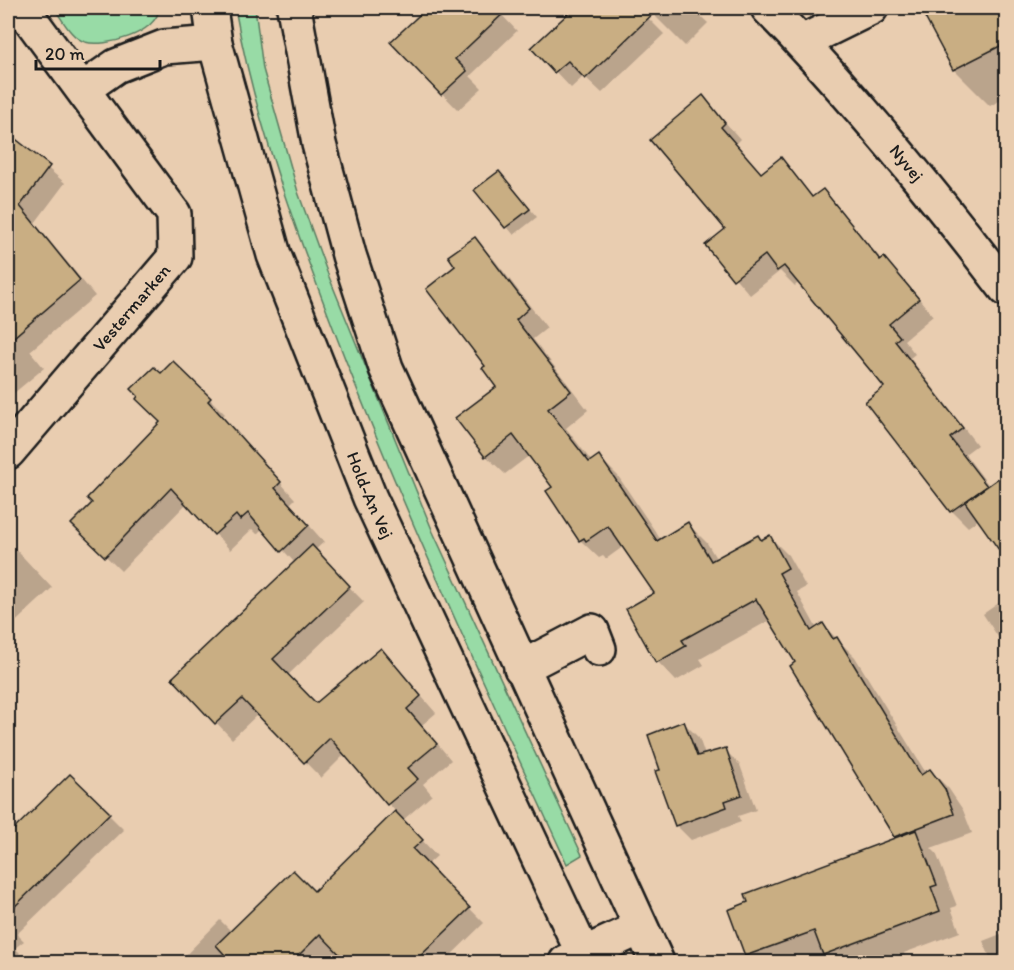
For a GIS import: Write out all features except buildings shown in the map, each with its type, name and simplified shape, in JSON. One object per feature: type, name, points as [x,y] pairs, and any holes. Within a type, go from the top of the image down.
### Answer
[{"type":"street","name":"Vestermarken","points":[[8,452],[175,257],[174,214],[22,8]]},
{"type":"street","name":"Hold-An Vej","points":[[210,8],[215,43],[274,255],[370,498],[579,960]]},
{"type":"street","points":[[294,8],[319,144],[349,255],[386,368],[657,963]]},
{"type":"street","name":"Nyvej","points":[[768,8],[802,42],[957,225],[1006,289]]},
{"type":"street","points":[[802,42],[871,8]]},
{"type":"street","points":[[83,89],[116,66],[164,47],[215,43]]},
{"type":"street","points":[[521,668],[592,631],[599,649]]},
{"type":"street","points":[[579,960],[640,928]]},
{"type":"green space","points":[[54,8],[159,8],[150,25],[129,37],[105,43],[94,43],[75,37]]},
{"type":"green space","points":[[235,8],[255,8],[263,69],[298,192],[327,272],[433,532],[582,855],[567,864],[419,537],[337,338],[292,216],[265,134],[243,50]]}]
